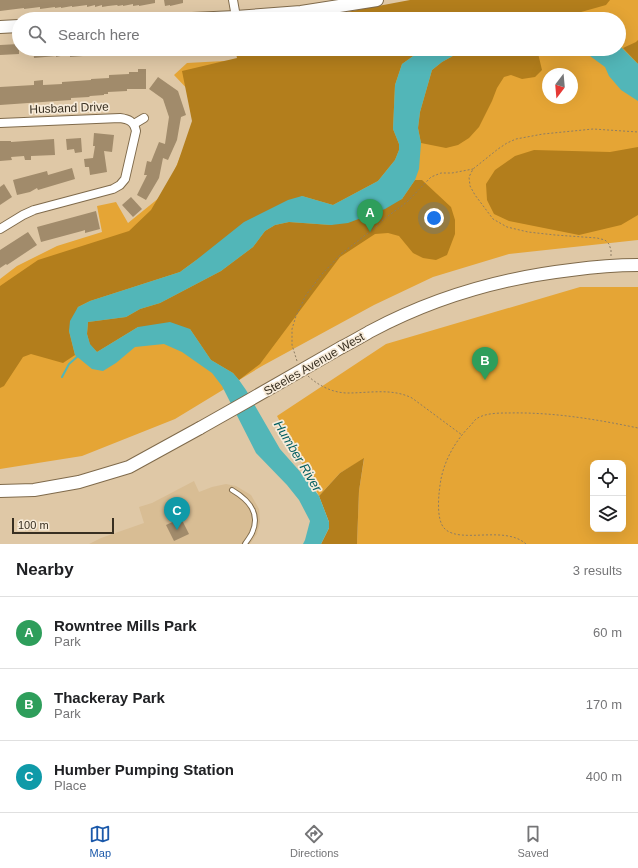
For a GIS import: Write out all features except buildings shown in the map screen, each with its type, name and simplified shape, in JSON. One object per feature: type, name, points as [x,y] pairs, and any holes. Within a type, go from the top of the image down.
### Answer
[{"type":"main road","points":[[302,12],[377,0]]},
{"type":"main road","points":[[0,27],[12,26]]},
{"type":"main road","name":"Steeles Avenue West","points":[[0,491],[34,490],[79,482],[129,466],[200,428],[372,330],[432,304],[472,290],[526,277],[583,268],[638,265]]},
{"type":"street","points":[[233,0],[235,12]]},
{"type":"street","name":"Husband Drive","points":[[0,123],[120,118],[128,119],[134,125]]},
{"type":"street","points":[[0,229],[34,210],[113,189],[120,185],[125,179],[136,131],[134,125],[144,118]]},
{"type":"lane","points":[[232,490],[247,501],[254,511],[255,516],[252,533],[245,544]]},
{"type":"path","points":[[612,266],[611,250],[609,244],[605,240],[528,232],[508,227],[493,219],[475,195],[470,186],[469,177],[473,169],[498,149],[516,139],[543,134],[593,129],[638,132]]},
{"type":"path","points":[[298,362],[292,345],[292,329],[296,316],[306,295],[322,274],[341,254],[416,194],[422,185],[431,177],[441,173],[452,173],[473,169]]},
{"type":"path","points":[[309,377],[328,389],[337,392],[388,392],[405,395],[412,398],[462,435]]},
{"type":"path","points":[[526,544],[523,541],[507,536],[454,534],[444,528],[439,518],[439,492],[441,478],[447,460],[462,435],[476,419],[489,414],[529,412],[598,420],[638,428]]},
{"type":"shaded area","points":[[410,0],[610,0],[606,5],[581,12],[346,12]]},
{"type":"shaded area","points":[[446,0],[638,0],[638,240],[509,254],[433,277],[374,305],[262,366],[175,419],[82,456],[0,469],[0,279],[17,266],[57,246],[102,232],[97,206],[116,202],[128,223],[165,193],[196,119],[193,95],[174,75],[187,63],[242,60],[242,56],[626,56],[626,12],[380,12]]},
{"type":"shaded area","points":[[638,40],[638,64],[626,51],[626,47]]},
{"type":"shaded area","points":[[237,56],[413,56],[402,64],[395,85],[393,129],[399,144],[399,150],[395,160],[378,181],[333,205],[302,196],[195,261],[180,272],[90,301],[78,307],[69,331],[75,355],[63,363],[31,354],[23,357],[4,386],[0,388],[0,286],[38,260],[129,231],[151,210],[177,165],[192,121],[182,71],[237,58]]},
{"type":"shaded area","points":[[453,56],[539,56],[542,70],[535,77],[522,79],[511,75],[504,77],[497,88],[479,127],[469,138],[458,145],[446,148],[421,143],[418,128],[420,112],[432,70]]},
{"type":"shaded area","points":[[638,147],[638,215],[621,225],[579,235],[509,221],[494,214],[487,200],[486,184],[495,170],[515,156],[534,150],[610,152]]},
{"type":"shaded area","points":[[415,180],[422,180],[451,207],[455,220],[455,234],[447,255],[436,260],[423,258],[413,253],[399,236],[388,233],[375,234],[340,257],[260,364],[239,380],[233,373],[211,360],[190,329],[138,327],[97,352],[90,345],[87,334],[88,322],[126,317],[140,309],[160,303],[221,271],[253,247],[265,231],[275,225],[289,222],[331,225],[402,199]]},
{"type":"shaded area","points":[[580,287],[638,287],[638,544],[357,544],[359,491],[364,459],[340,473],[319,496],[277,416],[386,344]]},
{"type":"shaded area","points":[[364,458],[359,491],[357,544],[321,544],[329,528],[329,522],[319,496],[340,473]]},
{"type":"shaded area","points":[[194,481],[199,492],[226,484],[236,486],[251,495],[259,509],[260,522],[257,534],[250,544],[89,544],[101,538],[144,523],[139,507],[152,503]]},
{"type":"water","points":[[626,52],[638,64],[638,101],[621,90],[609,76],[605,67],[590,56],[626,56]]},
{"type":"water","points":[[413,56],[453,56],[432,70],[420,112],[418,128],[421,143],[419,169],[415,180],[402,199],[385,209],[348,223],[331,225],[289,222],[275,225],[265,231],[253,247],[221,271],[160,303],[140,309],[126,317],[88,322],[87,334],[90,344],[97,352],[138,327],[170,322],[190,329],[211,360],[233,373],[246,390],[280,449],[319,496],[329,522],[329,528],[321,544],[303,544],[310,521],[299,500],[287,485],[256,453],[222,386],[212,373],[182,352],[164,344],[135,347],[116,363],[103,371],[92,369],[75,355],[69,331],[70,321],[78,307],[90,301],[180,272],[244,222],[288,200],[302,196],[333,205],[378,181],[395,160],[399,150],[399,144],[393,129],[395,85],[402,64]]},
{"type":"waterway","points":[[62,377],[69,364],[78,356]]},
{"type":"place","name":"Rowntree Mills Park","points":[[370,232]]},
{"type":"place","name":"Thackeray Park","points":[[485,380]]},
{"type":"place","name":"Humber Pumping Station","points":[[177,530]]},
{"type":"water label","name":"Humber River","points":[[298,456]]}]
